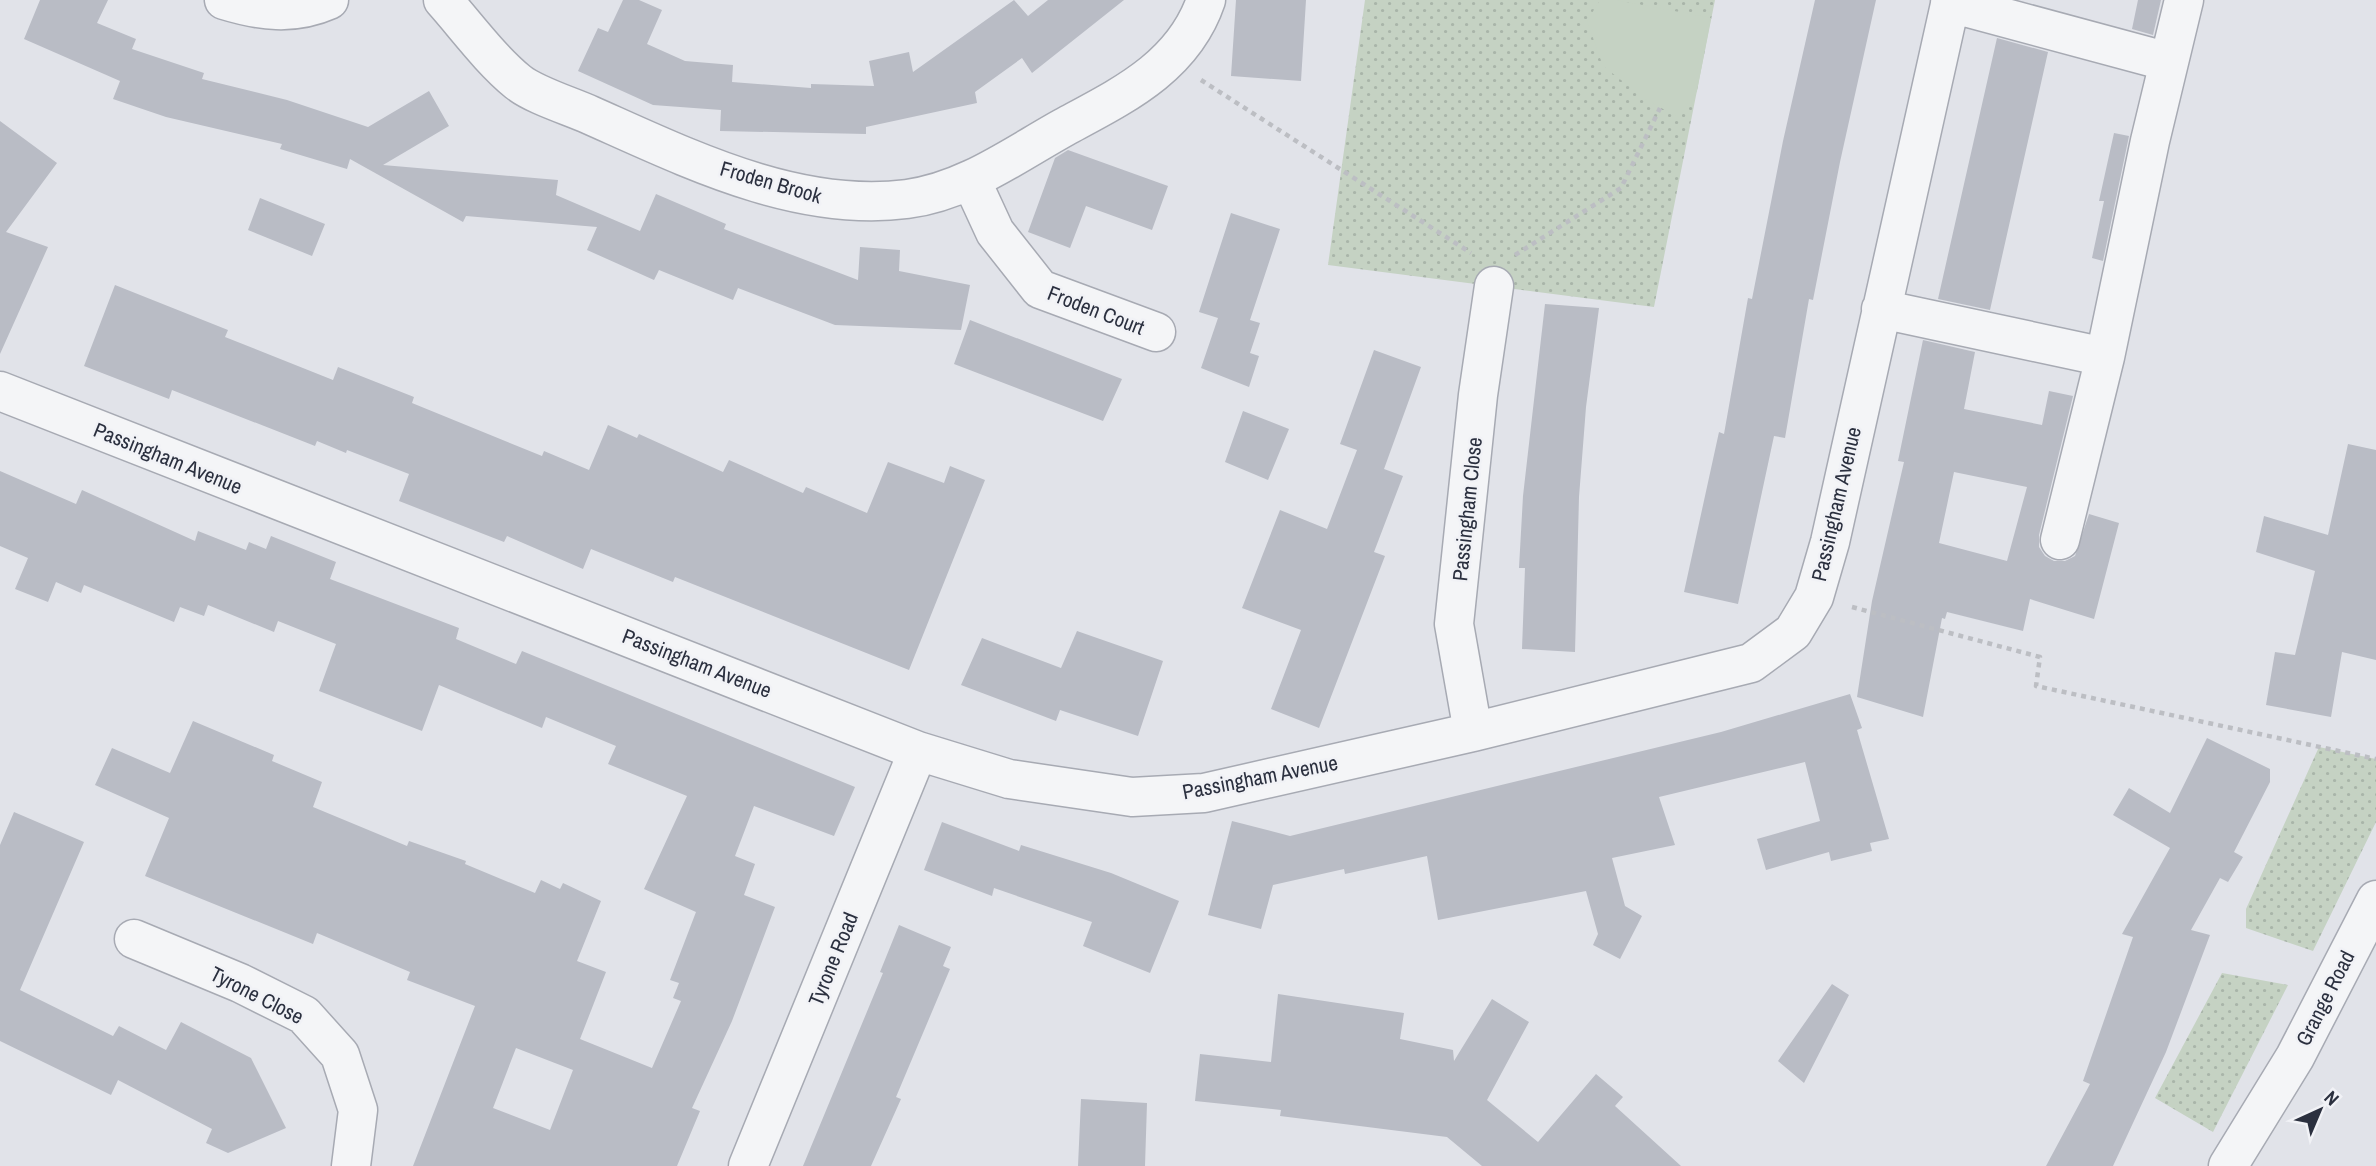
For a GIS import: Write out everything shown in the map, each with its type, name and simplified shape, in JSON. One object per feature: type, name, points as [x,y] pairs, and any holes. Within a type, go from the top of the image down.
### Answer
[{"type":"street","points":[[224,0],[252,9],[284,12],[329,0]]},
{"type":"street","name":"Froden Brook","points":[[443,0],[519,83],[682,155],[789,191],[849,203],[910,199],[971,180],[1135,89],[1171,60],[1200,19],[1206,0]]},
{"type":"street","points":[[2060,540],[2105,357],[2185,0]]},
{"type":"street","points":[[1951,1],[2169,62]]},
{"type":"street","name":"Passingham Avenue","points":[[0,391],[918,751],[1009,779],[1132,797],[1204,793],[1473,732],[1751,663],[1793,632],[1814,597],[1830,542],[1951,1]]},
{"type":"street","name":"Froden Court","points":[[971,180],[995,232],[1040,289],[1156,332]]},
{"type":"street","name":"Passingham Close","points":[[1473,732],[1454,624],[1478,396],[1500,274]]},
{"type":"street","points":[[1881,309],[2105,357]]},
{"type":"street","name":"Tyrone Road","points":[[748,1166],[918,751]]},
{"type":"street","name":"Grange Road","points":[[2228,1166],[2295,1057],[2376,900]]},
{"type":"street","name":"Tyrone Close","points":[[134,939],[240,983],[304,1015],[340,1055],[358,1110],[351,1166]]},
{"type":"path","points":[[1171,60],[1475,255],[1500,274],[1621,188],[1660,108]]},
{"type":"path","points":[[1814,597],[2040,657],[2036,685],[2376,759]]},
{"type":"green space","points":[[1365,0],[1715,0],[1654,307],[1328,265]]},
{"type":"green space","points":[[1600,0],[1616,0],[1711,18],[1697,91],[1677,117],[1644,98],[1603,66],[1587,21]]},
{"type":"green space","points":[[2319,747],[2376,759],[2376,822],[2313,951],[2246,928],[2246,909]]},
{"type":"green space","points":[[2222,973],[2288,985],[2213,1132],[2155,1098]]},
{"type":"building","points":[[40,0],[108,0],[97,23],[136,39],[132,49],[204,73],[202,79],[287,100],[368,127],[429,91],[449,126],[383,165],[558,180],[556,195],[640,231],[656,194],[726,224],[724,229],[858,280],[860,247],[900,250],[899,271],[970,285],[961,330],[835,325],[738,288],[733,300],[659,270],[654,280],[587,250],[597,227],[466,216],[463,222],[350,159],[347,169],[280,149],[282,144],[166,117],[113,99],[120,81],[24,39]]},
{"type":"building","points":[[623,0],[639,0],[662,10],[647,44],[685,61],[733,65],[732,82],[811,88],[811,84],[874,86],[869,61],[909,52],[913,72],[1014,0],[1028,16],[1048,0],[1124,0],[1032,73],[1022,58],[975,92],[977,103],[866,127],[866,134],[720,131],[721,110],[653,105],[578,71],[598,28],[608,32]]},
{"type":"building","points":[[1236,0],[1306,0],[1301,81],[1231,76]]},
{"type":"building","points":[[1815,0],[1876,0],[1813,300],[1809,299],[1785,438],[1774,436],[1738,604],[1684,592],[1719,432],[1724,434],[1748,298],[1752,299],[1783,141]]},
{"type":"building","points":[[2138,0],[2161,0],[2153,35],[2132,29]]},
{"type":"building","points":[[1997,38],[2048,52],[1990,310],[1938,299]]},
{"type":"building","points":[[0,121],[57,163],[6,232],[48,247],[0,354]]},
{"type":"building","points":[[2114,133],[2129,136],[2103,261],[2092,258],[2104,201],[2099,201]]},
{"type":"building","points":[[1068,150],[1168,186],[1152,230],[1086,206],[1070,248],[1028,232],[1055,158]]},
{"type":"building","points":[[260,198],[325,224],[312,256],[248,230]]},
{"type":"building","points":[[1231,213],[1280,229],[1250,320],[1260,323],[1250,353],[1259,356],[1249,387],[1201,368],[1218,318],[1199,312]]},
{"type":"building","points":[[115,285],[228,330],[225,337],[333,380],[338,367],[414,397],[412,403],[542,456],[544,451],[589,470],[608,425],[637,438],[639,434],[723,472],[729,460],[803,493],[806,487],[867,513],[888,462],[944,483],[950,466],[985,480],[909,670],[675,577],[673,582],[591,549],[583,569],[507,536],[504,542],[399,501],[409,474],[317,441],[315,446],[172,390],[169,399],[84,366]]},
{"type":"building","points":[[1545,304],[1599,308],[1586,407],[1579,497],[1575,652],[1522,649],[1525,568],[1519,568],[1523,496]]},
{"type":"building","points":[[970,320],[1122,379],[1103,421],[954,364]]},
{"type":"building","points":[[1923,340],[1975,352],[1964,409],[2042,425],[2049,391],[2073,396],[2039,535],[2039,547],[2045,556],[2054,561],[2065,561],[2075,556],[2089,514],[2119,523],[2094,619],[2030,599],[2023,631],[1947,612],[1945,619],[1942,618],[1923,717],[1857,697],[1872,601],[1904,462],[1898,461]],"holes":[[[1954,472],[2027,487],[2007,561],[1939,543]]]},
{"type":"building","points":[[1374,350],[1421,367],[1384,469],[1403,476],[1374,552],[1385,556],[1319,728],[1271,709],[1301,630],[1242,608],[1280,510],[1327,529],[1357,450],[1340,444]]},
{"type":"building","points":[[1243,411],[1289,429],[1268,480],[1225,462]]},
{"type":"building","points":[[2348,444],[2376,450],[2376,660],[2342,652],[2331,717],[2266,705],[2275,652],[2295,655],[2315,571],[2256,552],[2264,516],[2328,535]]},
{"type":"building","points":[[0,471],[76,504],[82,490],[195,541],[198,531],[246,550],[249,542],[266,549],[271,536],[336,562],[330,579],[459,628],[456,639],[516,664],[522,651],[855,787],[834,836],[754,806],[735,856],[755,864],[744,895],[775,907],[732,1021],[692,1108],[700,1111],[677,1166],[413,1166],[475,1006],[407,980],[410,972],[317,933],[313,944],[145,876],[169,818],[95,785],[112,748],[170,773],[193,721],[274,755],[272,761],[322,782],[313,807],[407,846],[409,841],[466,861],[465,864],[535,893],[541,880],[560,889],[563,883],[601,901],[577,961],[606,972],[580,1039],[652,1068],[681,1001],[673,998],[679,983],[670,980],[696,912],[644,889],[687,796],[608,764],[616,746],[546,717],[542,728],[439,685],[422,731],[319,691],[336,644],[278,621],[274,632],[208,605],[204,616],[180,607],[174,622],[84,585],[81,593],[56,582],[48,602],[15,589],[28,558],[0,546]],"holes":[[[516,1048],[573,1070],[550,1130],[493,1108]]]},
{"type":"building","points":[[1077,631],[1163,661],[1138,736],[1060,710],[1056,721],[961,685],[982,638],[1061,668]]},
{"type":"building","points":[[1850,694],[1862,728],[1857,730],[1889,839],[1870,843],[1872,851],[1831,861],[1829,852],[1766,870],[1757,839],[1820,821],[1805,762],[1659,797],[1675,845],[1612,858],[1625,906],[1642,916],[1620,959],[1593,945],[1598,934],[1586,891],[1438,920],[1427,856],[1345,874],[1344,869],[1273,885],[1261,929],[1208,915],[1232,821],[1290,836],[1721,732]]},
{"type":"building","points":[[2207,738],[2270,769],[2270,782],[2234,852],[2243,857],[2228,882],[2220,878],[2191,930],[2210,935],[2166,1052],[2113,1166],[2046,1166],[2090,1084],[2083,1081],[2133,937],[2122,934],[2170,848],[2113,815],[2129,788],[2170,813]]},
{"type":"building","points":[[14,812],[84,842],[20,990],[113,1036],[119,1026],[166,1050],[181,1022],[251,1058],[286,1128],[228,1153],[206,1143],[212,1129],[118,1080],[111,1095],[0,1041],[0,845]]},
{"type":"building","points":[[942,822],[1019,851],[1021,845],[1111,873],[1179,901],[1150,973],[1083,946],[1092,922],[994,888],[992,896],[924,870]]},
{"type":"building","points":[[899,925],[951,947],[943,966],[950,969],[896,1097],[901,1099],[871,1166],[803,1166],[883,973],[880,972]]},
{"type":"building","points":[[1832,984],[1849,995],[1804,1083],[1778,1061]]},
{"type":"building","points":[[1278,994],[1404,1013],[1400,1039],[1453,1050],[1454,1061],[1492,999],[1529,1022],[1487,1100],[1538,1142],[1596,1074],[1623,1097],[1615,1106],[1681,1166],[1482,1166],[1447,1137],[1280,1116],[1281,1110],[1195,1101],[1200,1054],[1271,1062]]},
{"type":"building","points":[[1081,1099],[1147,1103],[1145,1166],[1078,1166]]}]
